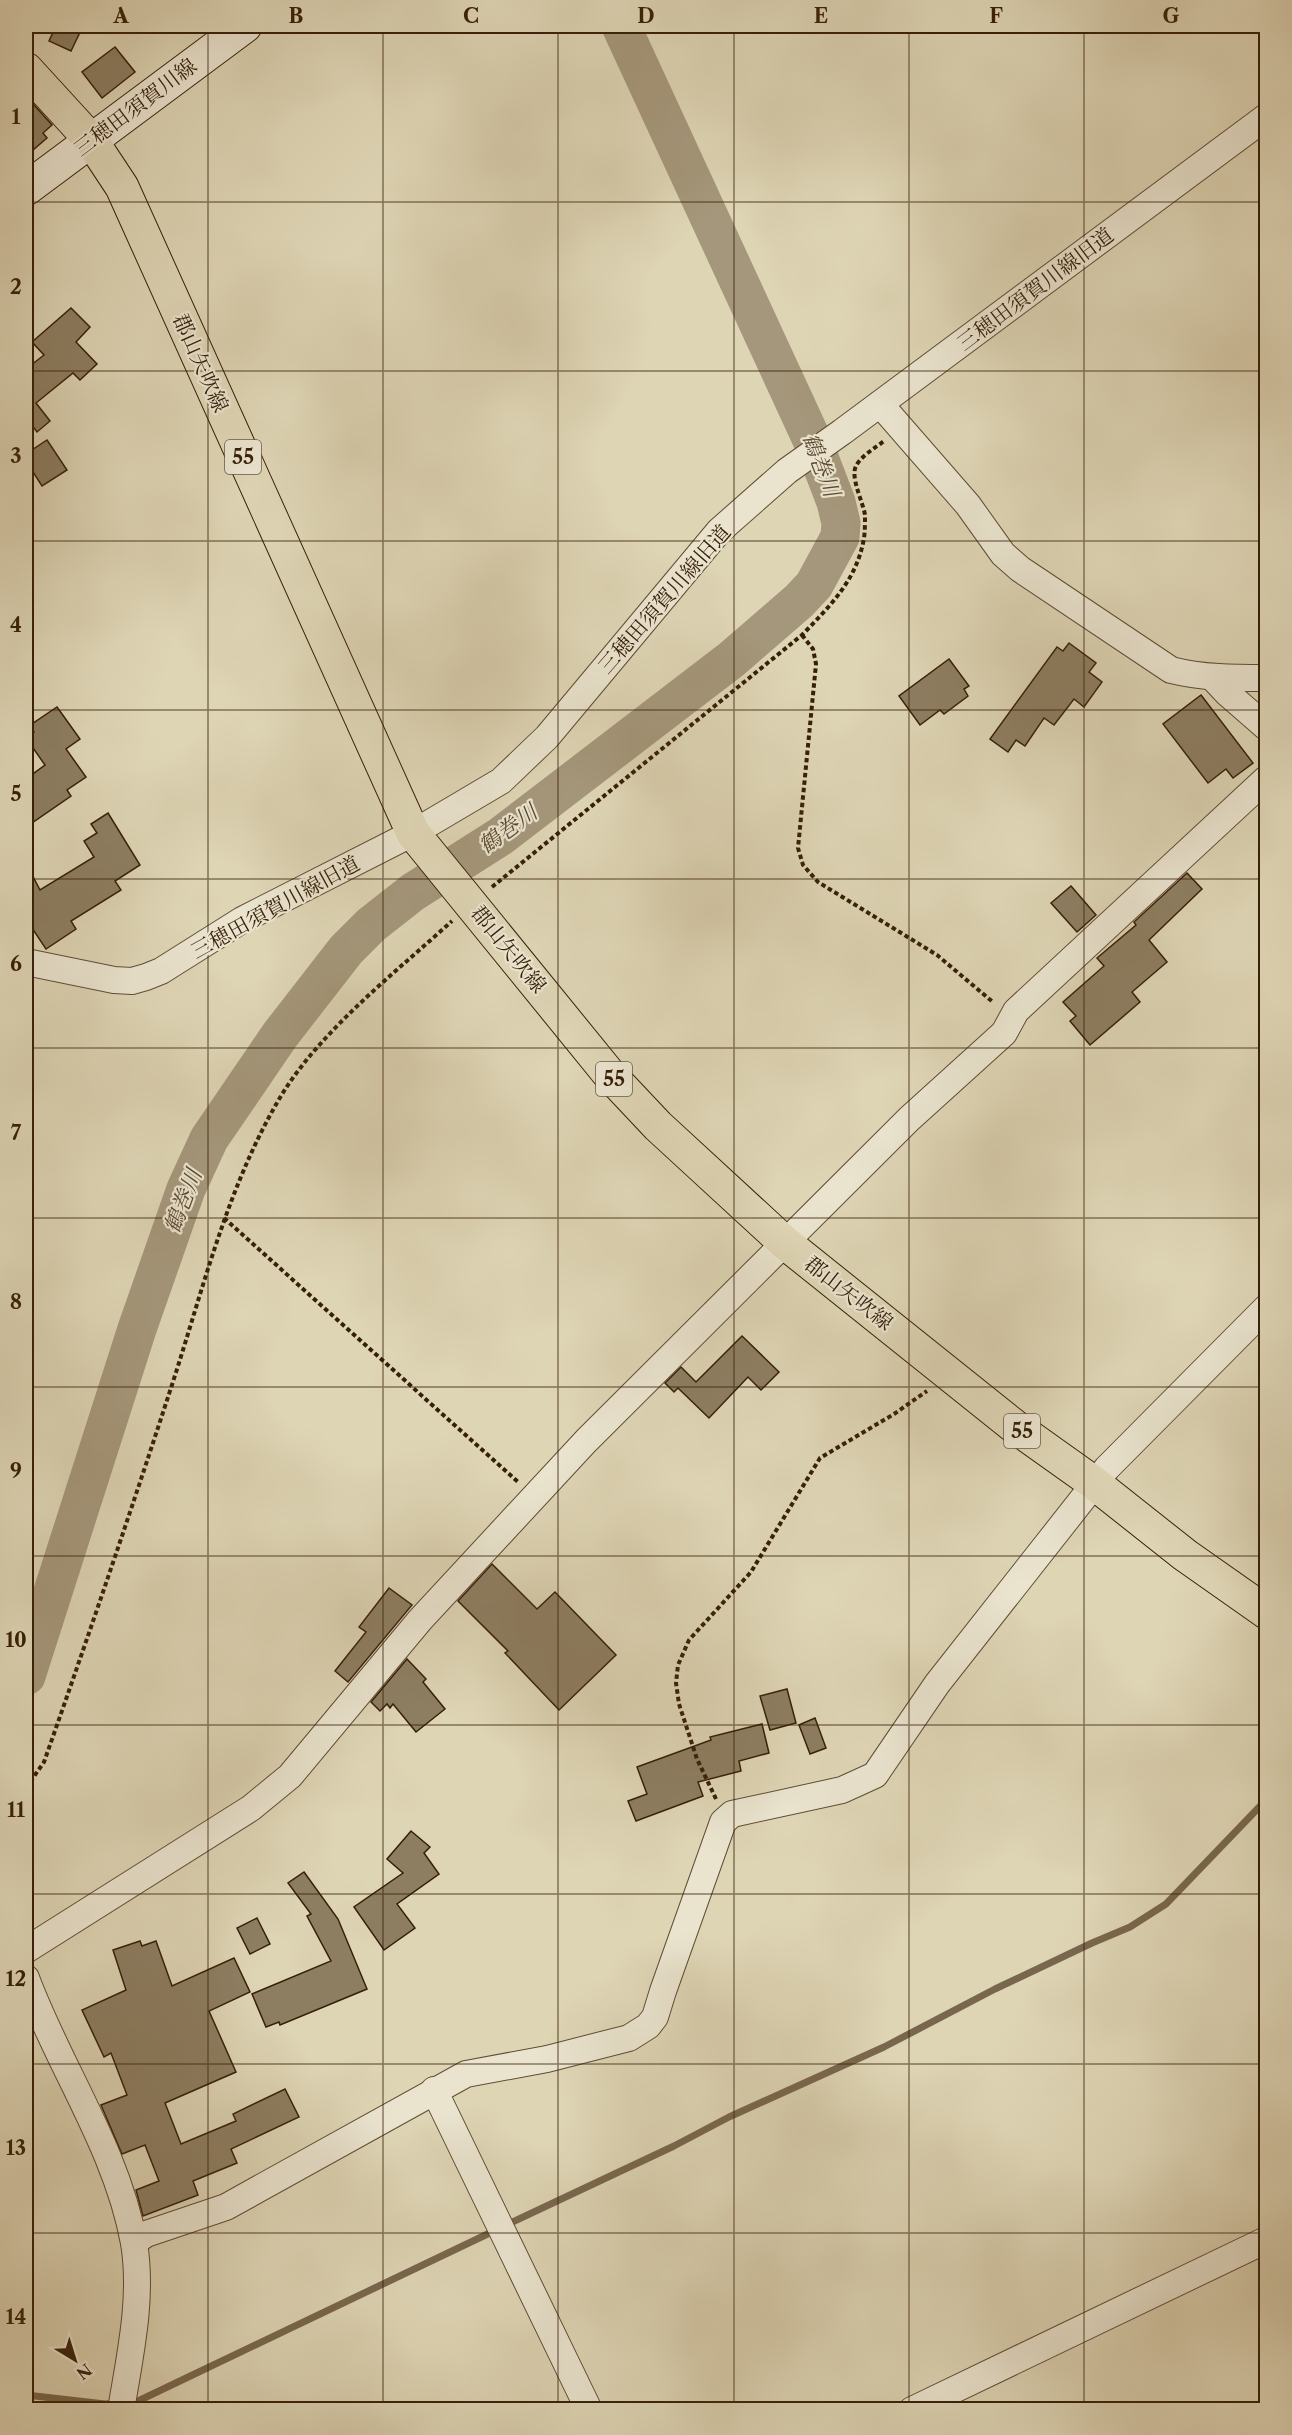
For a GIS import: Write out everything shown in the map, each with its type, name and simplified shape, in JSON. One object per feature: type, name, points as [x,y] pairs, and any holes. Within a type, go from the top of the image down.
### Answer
[{"type":"main road","name":"三穂田須賀川線","points":[[26,189],[245,26]]},
{"type":"main road","name":"郡山矢吹線","points":[[26,69],[91,140],[122,187],[413,833],[609,1074],[658,1126],[784,1242],[1014,1426],[1094,1483],[1185,1555],[1266,1612]]},
{"type":"street","name":"三穂田須賀川線旧道","points":[[26,962],[114,980],[132,981],[146,977],[161,971],[242,920],[413,833],[501,781],[547,738],[719,531],[786,471],[880,404],[1266,117]]},
{"type":"street","points":[[880,404],[968,505],[1003,554],[1020,569],[1171,670],[1213,678],[1266,678]]},
{"type":"street","points":[[1213,678],[1266,727]]},
{"type":"street","points":[[26,1950],[252,1808],[290,1776],[420,1620],[586,1442],[909,1119],[1004,1033],[1016,1011],[1266,779]]},
{"type":"street","points":[[134,2242],[146,2234],[226,2207],[466,2074],[548,2059],[614,2043],[629,2038],[648,2026],[656,2017],[663,1991],[723,1822],[728,1817],[752,1808],[842,1790],[875,1775],[937,1684],[1094,1483],[1266,1308]]},
{"type":"street","points":[[26,1978],[124,2198],[134,2242],[136,2302],[121,2409]]},
{"type":"street","points":[[434,2090],[589,2409]]},
{"type":"street","points":[[912,2409],[1266,2240]]},
{"type":"path","points":[[26,1788],[44,1762],[169,1393],[224,1218],[255,1143],[292,1080],[333,1029],[469,900],[802,635],[843,592],[859,556],[864,537],[865,516],[854,478],[856,465],[901,428]]},
{"type":"path","points":[[802,635],[813,649],[816,664],[798,848],[803,865],[818,882],[937,955],[1011,1020]]},
{"type":"path","points":[[224,1218],[535,1497]]},
{"type":"path","points":[[728,1817],[707,1783],[679,1704],[676,1683],[678,1665],[689,1640],[751,1572],[820,1458],[923,1395],[948,1372]]},
{"type":"building","points":[[56,26],[83,26],[71,51],[49,41]]},
{"type":"building","points":[[115,47],[135,72],[102,98],[82,72]]},
{"type":"building","points":[[26,96],[52,125],[43,133],[47,138],[26,156]]},
{"type":"building","points":[[71,308],[90,327],[76,342],[97,364],[80,380],[73,373],[36,403],[50,421],[37,432],[26,417],[26,369],[44,355],[32,342]]},
{"type":"building","points":[[47,440],[67,470],[42,486],[26,461],[26,454]]},
{"type":"building","points":[[1069,643],[1096,663],[1089,672],[1102,682],[1084,707],[1074,699],[1054,725],[1044,718],[1025,746],[1016,740],[1008,752],[990,739],[1057,647],[1063,651]]},
{"type":"building","points":[[949,659],[969,686],[964,689],[968,696],[944,714],[940,710],[920,725],[899,696]]},
{"type":"building","points":[[1201,695],[1253,763],[1233,778],[1226,769],[1208,783],[1163,724]]},
{"type":"building","points":[[57,707],[80,739],[66,749],[86,777],[67,790],[71,796],[26,827],[26,779],[45,765],[26,738],[34,732],[29,726]]},
{"type":"building","points":[[108,813],[140,865],[115,881],[121,890],[71,921],[76,929],[46,949],[26,919],[26,863],[40,890],[94,857],[84,841],[97,833],[91,824]]},
{"type":"building","points":[[1187,873],[1202,889],[1149,940],[1167,962],[1132,992],[1140,1002],[1090,1045],[1070,1021],[1076,1016],[1063,1002],[1104,966],[1097,958],[1136,925],[1134,922]]},
{"type":"building","points":[[1071,886],[1096,915],[1077,932],[1051,903]]},
{"type":"building","points":[[742,1336],[779,1372],[761,1390],[748,1377],[709,1418],[678,1388],[674,1392],[665,1383],[681,1367],[696,1382]]},
{"type":"building","points":[[492,1564],[537,1609],[555,1592],[616,1655],[559,1710],[505,1653],[508,1651],[458,1601]]},
{"type":"building","points":[[389,1588],[412,1605],[348,1682],[335,1671],[366,1632],[359,1627]]},
{"type":"building","points":[[407,1659],[426,1679],[423,1682],[445,1709],[416,1732],[393,1704],[390,1708],[387,1704],[380,1711],[371,1702]]},
{"type":"building","points":[[787,1689],[796,1723],[770,1730],[760,1696]]},
{"type":"building","points":[[815,1718],[826,1748],[810,1754],[799,1725]]},
{"type":"building","points":[[762,1724],[769,1753],[739,1761],[741,1771],[698,1782],[703,1796],[636,1821],[628,1801],[647,1794],[637,1767],[711,1740],[710,1737]]},
{"type":"building","points":[[411,1831],[430,1847],[424,1853],[439,1874],[397,1904],[415,1928],[384,1950],[354,1907],[403,1873],[387,1859]]},
{"type":"building","points":[[304,1872],[338,1919],[367,1989],[280,2025],[279,2022],[266,2027],[252,1994],[331,1961],[307,1916],[311,1914],[288,1883]]},
{"type":"building","points":[[257,1918],[270,1944],[250,1954],[237,1928]]},
{"type":"building","points":[[140,1941],[142,1946],[156,1941],[172,1986],[234,1958],[250,1992],[209,2011],[236,2072],[165,2103],[181,2144],[236,2121],[233,2114],[285,2089],[299,2117],[231,2149],[237,2163],[193,2181],[198,2195],[143,2216],[136,2190],[159,2181],[145,2145],[122,2154],[101,2105],[127,2095],[111,2053],[104,2057],[82,2010],[126,1990],[113,1950]]},
{"type":"waterway","name":"鶴巻川","points":[[26,1676],[137,1329],[186,1189],[209,1139],[280,1035],[346,950],[371,925],[413,892],[501,836],[732,659],[799,601],[814,585],[840,537],[841,523],[836,502],[813,442],[621,26]]},
{"type":"waterway","points":[[506,2225],[674,2146],[729,2117],[884,2047],[995,1989],[1130,1927],[1166,1904],[1266,1800]]},
{"type":"waterway","points":[[26,2395],[105,2404],[136,2402],[496,2230]]}]
